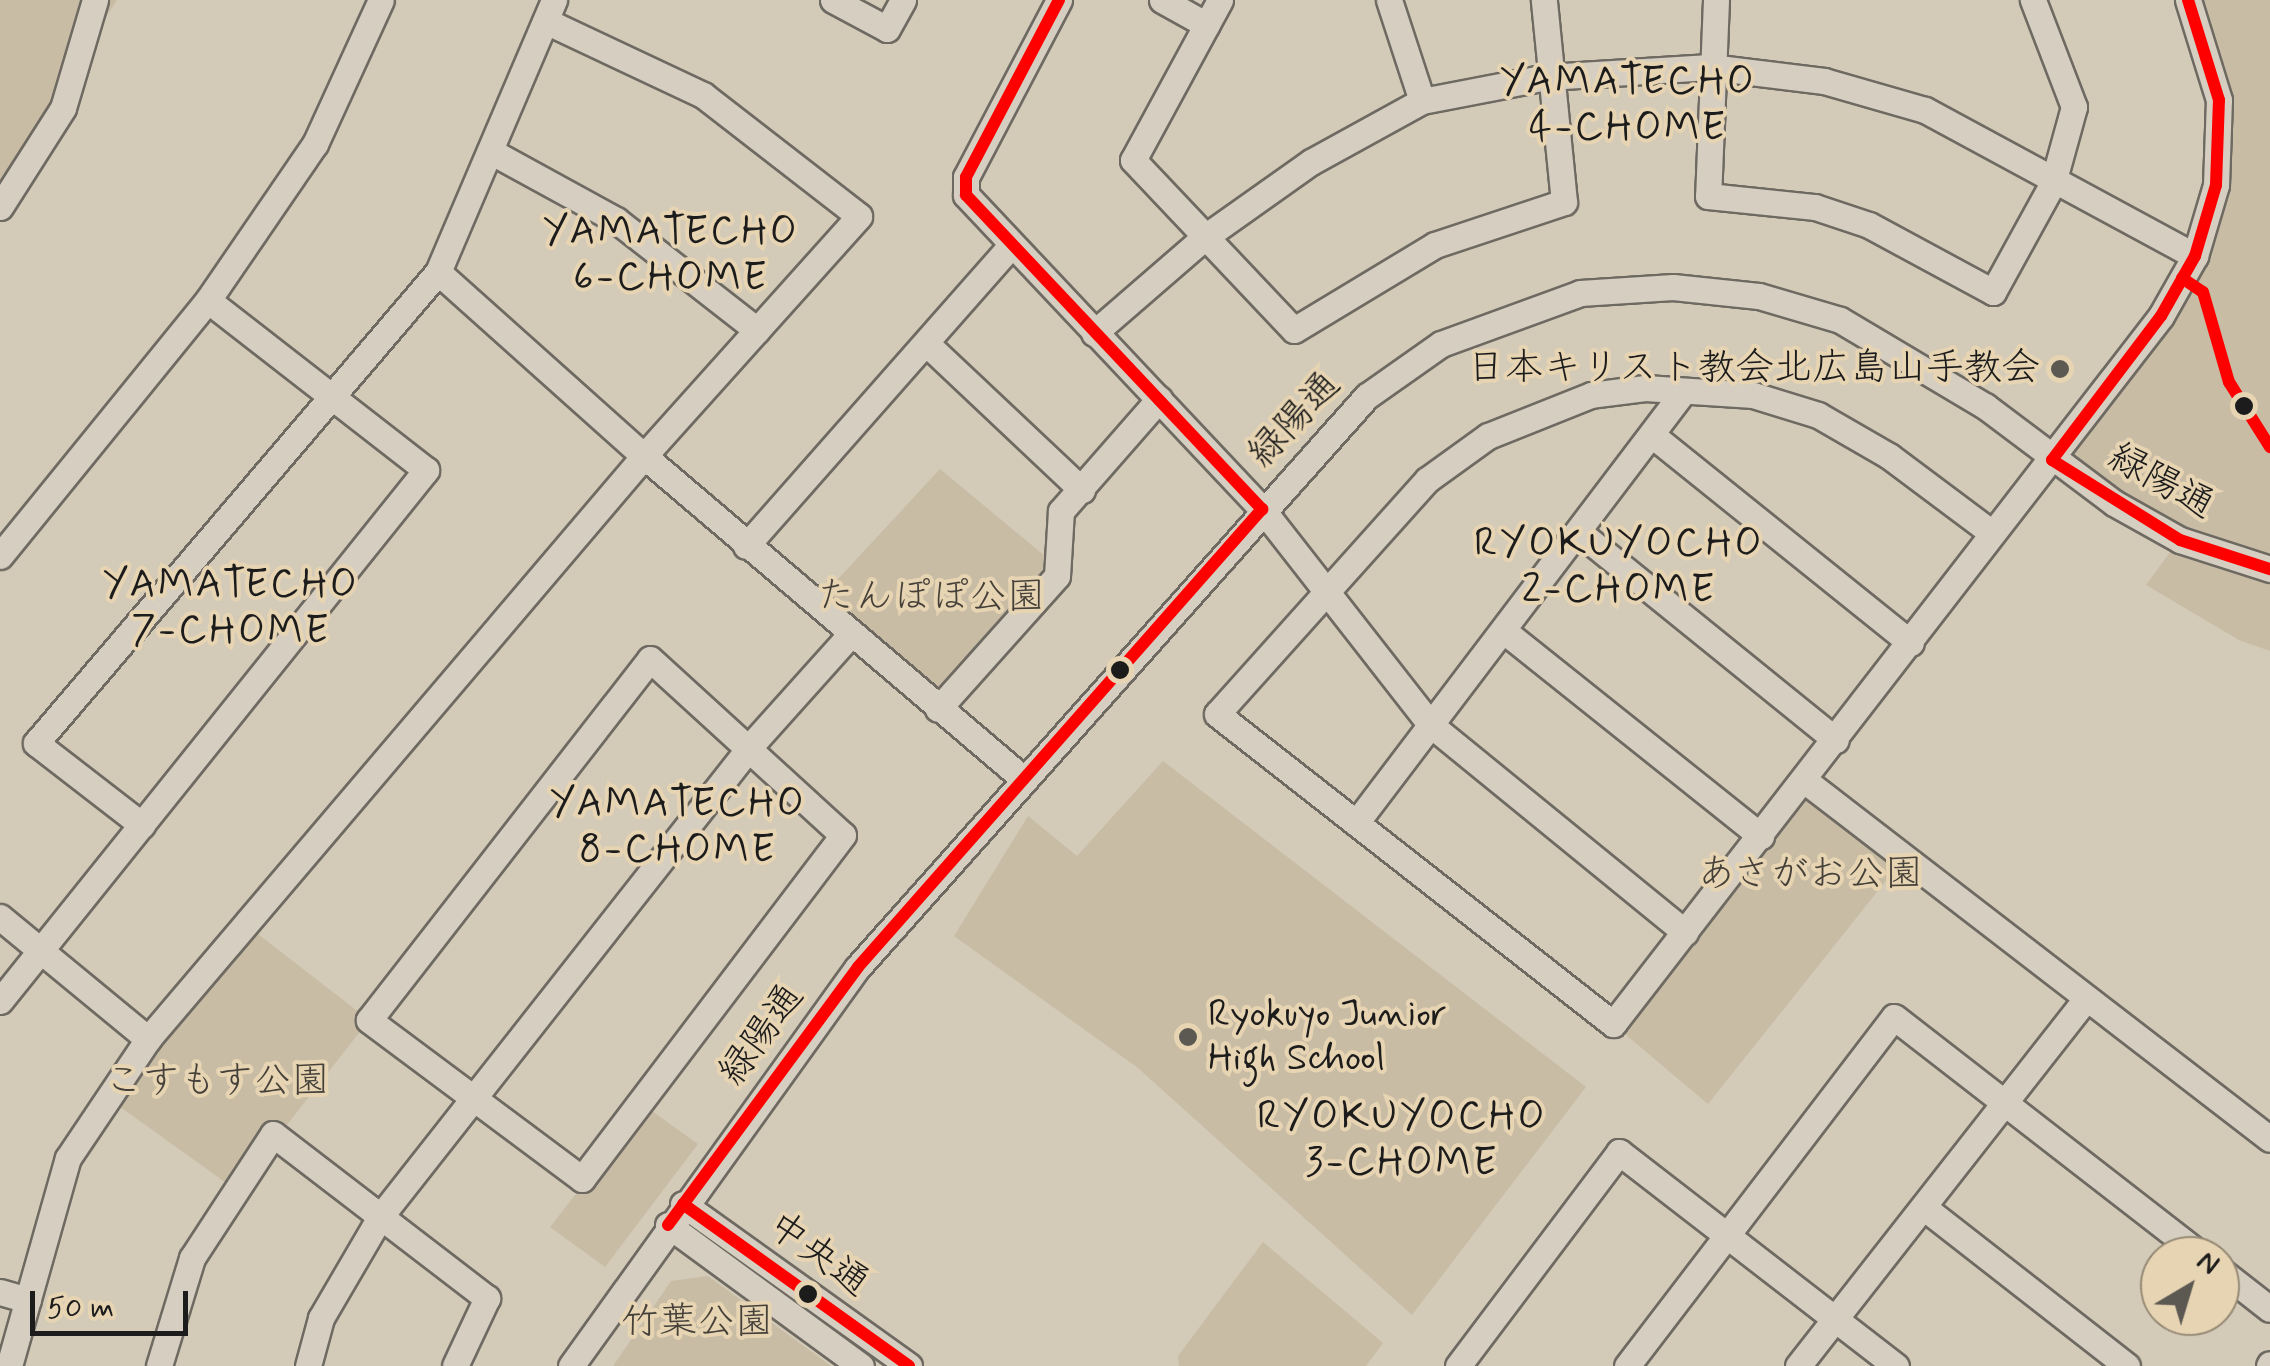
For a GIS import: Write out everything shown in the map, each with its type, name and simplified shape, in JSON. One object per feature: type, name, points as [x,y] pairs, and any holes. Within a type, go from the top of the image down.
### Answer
[{"type":"street","points":[[0,207],[63,108],[95,0]]},
{"type":"street","points":[[0,556],[208,300],[315,144],[381,0]]},
{"type":"street","points":[[833,0],[887,29],[903,0]]},
{"type":"street","points":[[1059,0],[966,177],[966,195],[1262,509],[1431,725],[1685,932]]},
{"type":"street","points":[[1162,0],[1207,25]]},
{"type":"street","points":[[1220,0],[1133,160],[1294,330],[1434,245],[1564,202],[1556,76],[1544,0]]},
{"type":"street","points":[[1388,0],[1422,101]]},
{"type":"street","points":[[1716,0],[1710,66],[1708,196],[1815,207],[1869,225],[1993,292],[2054,183],[2074,107],[2033,0]]},
{"type":"street","points":[[1992,533],[1889,456],[1818,415],[1753,395],[1644,388],[1591,395],[1488,436],[1428,480],[1325,586],[1217,714],[1612,1024],[2052,460],[2161,316],[2195,256],[2216,185],[2219,100],[2188,0]]},
{"type":"street","points":[[9,1366],[68,1158],[148,1039],[644,456],[858,216],[703,95],[550,10],[438,272],[36,742],[142,825]]},
{"type":"street","points":[[1094,332],[1205,237],[1311,162],[1422,101],[1556,76],[1710,66],[1824,81],[1925,110],[2195,256]]},
{"type":"street","points":[[490,150],[616,220],[757,330]]},
{"type":"street","points":[[746,546],[1012,244]]},
{"type":"street","points":[[438,272],[849,636],[1022,777]]},
{"type":"street","name":"緑陽通","points":[[571,1366],[858,967],[1022,777],[1366,396],[1441,344],[1536,306],[1628,287],[1759,296],[1840,320],[1985,406],[2052,460],[2180,540],[2270,569]]},
{"type":"street","points":[[0,1001],[426,470],[208,300]]},
{"type":"street","points":[[927,344],[1082,490]]},
{"type":"street","points":[[1356,823],[1580,533],[1682,392]]},
{"type":"street","points":[[938,709],[1057,576],[1061,511],[1159,399]]},
{"type":"street","points":[[1652,435],[1911,643]]},
{"type":"street","points":[[1580,533],[1836,740]]},
{"type":"street","points":[[1504,632],[1761,836]]},
{"type":"street","points":[[308,1366],[321,1318],[380,1217],[748,749],[849,636]]},
{"type":"street","points":[[650,659],[748,749],[843,835],[582,1179],[368,1020],[650,659]]},
{"type":"street","points":[[1804,780],[2084,1000],[2270,1139]]},
{"type":"street","points":[[0,917],[148,1039]]},
{"type":"street","points":[[1798,1366],[1926,1209],[2084,1000]]},
{"type":"street","points":[[1628,1366],[1894,1017],[2176,1236]]},
{"type":"street","points":[[159,1366],[192,1258],[274,1134],[487,1298],[455,1366]]},
{"type":"street","points":[[1458,1366],[1619,1152],[1896,1366]]},
{"type":"street","points":[[1926,1209],[2127,1366]]},
{"type":"street","name":"中央通","points":[[676,1215],[860,1366]]},
{"type":"street","name":"中央通","points":[[676,1215],[909,1366]]},
{"type":"street","points":[[2240,1286],[2270,1309]]},
{"type":"street","points":[[0,1292],[28,1300]]},
{"type":"green space","points":[[0,0],[117,0],[0,182]]},
{"type":"green space","points":[[2188,0],[2270,0],[2270,651],[2239,640],[2146,585],[2179,540],[2052,460],[2195,256],[2219,100]]},
{"type":"green space","name":"たんぽぽ公園","points":[[940,469],[1058,567],[938,709],[814,605]]},
{"type":"green space","points":[[1163,761],[1586,1087],[1412,1315],[1138,1068],[954,936],[1028,816],[1077,856]]},
{"type":"green space","name":"あさがお公園","points":[[1804,780],[1904,858],[1708,1104],[1613,1024]]},
{"type":"green space","name":"こすもす公園","points":[[249,927],[369,1020],[236,1190],[105,1096]]},
{"type":"green space","points":[[645,1106],[698,1144],[605,1267],[550,1227]]},
{"type":"green space","points":[[1263,1242],[1383,1343],[1366,1366],[1179,1366],[1178,1356]]},
{"type":"green space","name":"竹葉公園","points":[[708,1276],[831,1366],[613,1366],[671,1281]]},
{"type":"transit line","points":[[1059,0],[966,177],[966,195],[1262,509]]},
{"type":"transit line","points":[[2052,460],[2161,316],[2195,256],[2216,185],[2219,100],[2188,0]]},
{"type":"transit line","points":[[2182,278],[2203,292],[2229,382],[2270,447]]},
{"type":"transit line","points":[[2052,460],[2180,540],[2270,569]]},
{"type":"transit line","points":[[668,1225],[858,967],[1262,509]]},
{"type":"transit line","points":[[683,1204],[909,1366]]},
{"type":"place","name":"日本キリスト教会北広島山手教会","points":[[2060,369]]},
{"type":"place","name":"Ryokuyo Junior High School","points":[[1188,1037]]},
{"type":"district","name":"YAMATECHO 4-CHOME","points":[[1628,105]]},
{"type":"district","name":"YAMATECHO 6-CHOME","points":[[671,255]]},
{"type":"district","name":"RYOKUYOCHO 2-CHOME","points":[[1619,567]]},
{"type":"district","name":"YAMATECHO 7-CHOME","points":[[231,608]]},
{"type":"district","name":"YAMATECHO 8-CHOME","points":[[678,827]]},
{"type":"district","name":"RYOKUYOCHO 3-CHOME","points":[[1402,1140]]}]
